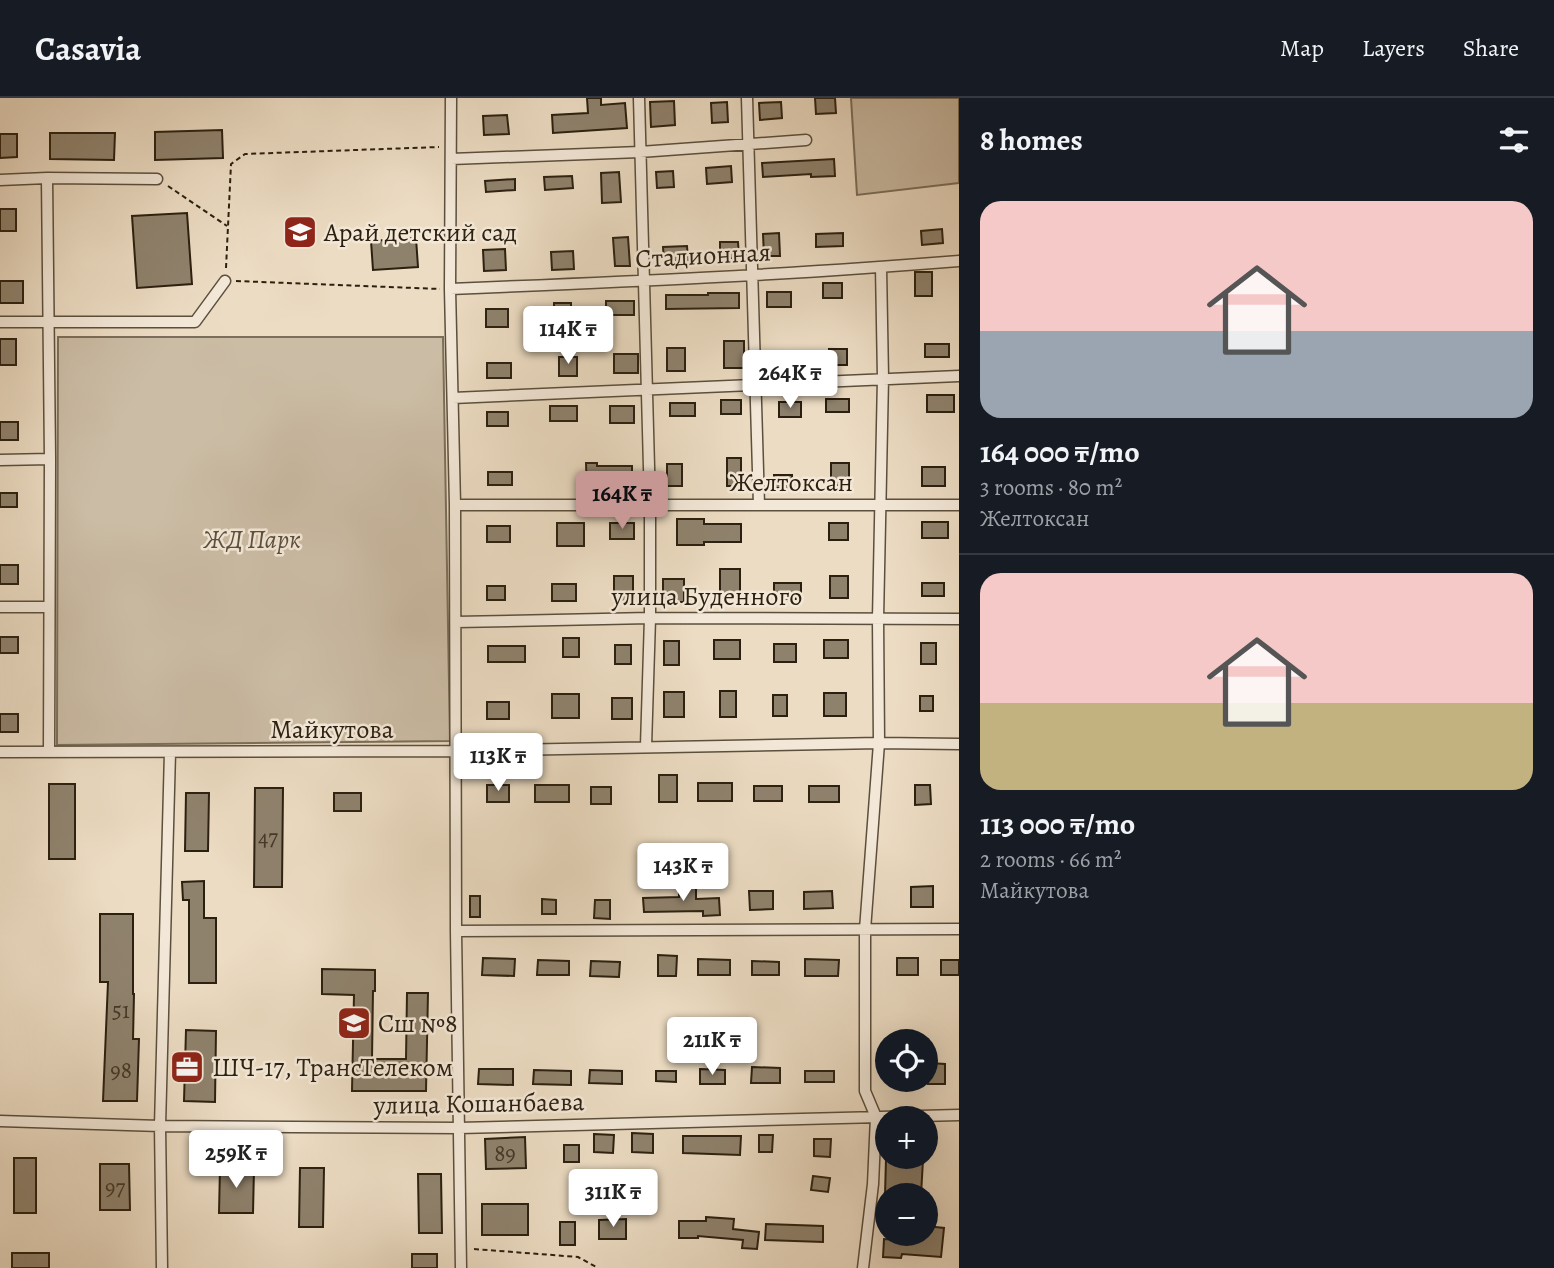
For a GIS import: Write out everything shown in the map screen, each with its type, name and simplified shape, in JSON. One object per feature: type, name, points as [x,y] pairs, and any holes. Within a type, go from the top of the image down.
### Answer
[{"type":"street","points":[[451,98],[450,289],[455,505],[454,751],[461,1268]]},
{"type":"street","points":[[639,98],[650,504],[646,746]]},
{"type":"street","points":[[747,98],[759,505]]},
{"type":"street","points":[[451,159],[640,152],[806,140]]},
{"type":"street","points":[[47,178],[49,751]]},
{"type":"street","points":[[0,180],[157,179]]},
{"type":"street","name":"Стадионная","points":[[450,289],[643,281],[959,261]]},
{"type":"street","points":[[875,1115],[865,1091],[866,930],[879,743],[878,619],[883,378],[881,267]]},
{"type":"street","points":[[0,322],[195,322],[225,281]]},
{"type":"street","points":[[453,398],[959,376]]},
{"type":"street","points":[[0,460],[50,459]]},
{"type":"street","name":"Желтоксан","points":[[455,505],[959,505]]},
{"type":"street","points":[[0,607],[49,607]]},
{"type":"street","name":"улица Буденного","points":[[456,622],[650,618],[959,619]]},
{"type":"street","name":"Майкутова","points":[[0,752],[454,751],[646,746],[959,744]]},
{"type":"street","points":[[162,1268],[160,1126],[170,752]]},
{"type":"street","points":[[456,931],[959,929]]},
{"type":"street","name":"улица Кошанбаева","points":[[938,1116],[959,1115]]},
{"type":"street","name":"улица Кошанбаева","points":[[0,1121],[160,1126],[459,1128],[875,1117]]},
{"type":"street","points":[[863,1268],[873,1184],[875,1139]]},
{"type":"path","points":[[450,289],[225,281],[231,164],[245,154],[451,147]]},
{"type":"path","points":[[157,179],[228,226]]},
{"type":"path","points":[[462,1248],[578,1257],[598,1268]]},
{"type":"green space","points":[[851,98],[959,98],[959,183],[857,195]]},
{"type":"green space","name":"ЖД Парк","points":[[58,337],[443,337],[450,741],[57,745]]},
{"type":"building","points":[[587,98],[601,98],[601,105],[625,103],[627,128],[553,133],[552,115],[588,113]]},
{"type":"building","points":[[815,98],[835,98],[836,113],[816,114]]},
{"type":"building","points":[[674,101],[675,125],[651,127],[650,102]]},
{"type":"building","points":[[727,102],[728,122],[712,123],[711,103]]},
{"type":"building","points":[[781,102],[782,118],[760,120],[759,103]]},
{"type":"building","points":[[507,115],[509,134],[484,135],[483,116]]},
{"type":"building","points":[[222,130],[223,158],[155,160],[155,132]]},
{"type":"building","points":[[50,133],[115,133],[114,160],[50,159]]},
{"type":"building","points":[[0,134],[17,134],[17,157],[0,158]]},
{"type":"building","points":[[834,159],[835,176],[811,177],[811,174],[763,177],[762,163]]},
{"type":"building","points":[[731,166],[732,182],[707,184],[706,168]]},
{"type":"building","points":[[673,171],[674,187],[657,188],[656,172]]},
{"type":"building","points":[[619,172],[621,202],[602,203],[601,173]]},
{"type":"building","points":[[572,176],[573,188],[545,190],[544,177]]},
{"type":"building","points":[[515,179],[515,190],[486,192],[485,181]]},
{"type":"building","points":[[0,209],[16,209],[16,231],[0,231]]},
{"type":"building","points":[[187,213],[192,284],[137,288],[132,216]]},
{"type":"building","points":[[942,229],[943,243],[922,245],[921,231]]},
{"type":"building","points":[[779,233],[780,256],[764,256],[763,234]]},
{"type":"building","points":[[843,233],[843,246],[816,247],[816,234]]},
{"type":"building","points":[[628,237],[630,266],[615,266],[613,238]]},
{"type":"building","points":[[416,238],[418,267],[373,270],[371,241]]},
{"type":"building","points":[[720,242],[738,242],[739,258],[720,259]]},
{"type":"building","points":[[687,246],[688,260],[664,262],[663,247]]},
{"type":"building","points":[[505,249],[506,270],[484,271],[483,250]]},
{"type":"building","points":[[573,251],[574,269],[552,270],[551,252]]},
{"type":"building","points":[[915,272],[932,272],[932,296],[915,296]]},
{"type":"building","points":[[0,281],[23,281],[23,303],[0,303]]},
{"type":"building","points":[[823,283],[842,283],[842,298],[823,298]]},
{"type":"building","points":[[767,292],[791,292],[791,307],[767,307]]},
{"type":"building","points":[[739,293],[739,308],[666,309],[666,295]]},
{"type":"building","points":[[606,301],[634,301],[634,315],[606,315]]},
{"type":"building","points":[[554,303],[571,303],[571,322],[554,322]]},
{"type":"building","points":[[486,309],[508,309],[508,327],[486,327]]},
{"type":"building","points":[[0,339],[16,339],[16,365],[0,365]]},
{"type":"building","points":[[724,341],[744,341],[744,368],[724,368]]},
{"type":"building","points":[[925,344],[949,344],[949,357],[925,357]]},
{"type":"building","points":[[667,348],[685,348],[685,371],[667,371]]},
{"type":"building","points":[[829,349],[847,349],[847,365],[829,365]]},
{"type":"building","points":[[772,351],[800,351],[800,367],[772,367]]},
{"type":"building","points":[[614,354],[638,354],[638,373],[614,373]]},
{"type":"building","points":[[559,357],[577,357],[577,376],[559,376]]},
{"type":"building","points":[[487,363],[511,363],[511,378],[487,378]]},
{"type":"building","points":[[927,395],[954,395],[954,412],[927,412]]},
{"type":"building","points":[[826,399],[849,399],[849,412],[826,412]]},
{"type":"building","points":[[721,400],[741,400],[741,414],[721,414]]},
{"type":"building","points":[[779,402],[801,402],[801,417],[779,417]]},
{"type":"building","points":[[670,403],[695,403],[695,416],[670,416]]},
{"type":"building","points":[[550,406],[577,406],[577,421],[550,421]]},
{"type":"building","points":[[610,406],[634,406],[634,423],[610,423]]},
{"type":"building","points":[[487,412],[508,412],[508,426],[487,426]]},
{"type":"building","points":[[0,422],[18,422],[18,440],[0,440]]},
{"type":"building","points":[[727,458],[741,458],[741,486],[727,486]]},
{"type":"building","points":[[586,463],[597,463],[597,466],[632,466],[632,488],[598,488],[598,492],[587,493]]},
{"type":"building","points":[[831,463],[849,463],[849,485],[831,485]]},
{"type":"building","points":[[667,464],[682,464],[682,486],[667,486]]},
{"type":"building","points":[[922,467],[945,467],[945,486],[922,486]]},
{"type":"building","points":[[488,472],[512,472],[512,485],[488,485]]},
{"type":"building","points":[[774,475],[792,475],[792,488],[774,488]]},
{"type":"building","points":[[0,493],[17,493],[17,507],[0,507]]},
{"type":"building","points":[[677,519],[704,519],[704,524],[741,524],[741,542],[677,545]]},
{"type":"building","points":[[922,522],[948,522],[948,538],[922,538]]},
{"type":"building","points":[[557,523],[584,523],[584,546],[557,546]]},
{"type":"building","points":[[610,523],[634,523],[634,539],[610,539]]},
{"type":"building","points":[[829,523],[848,523],[848,540],[829,540]]},
{"type":"building","points":[[487,526],[510,526],[510,542],[487,542]]},
{"type":"building","points":[[0,565],[18,565],[18,584],[0,584]]},
{"type":"building","points":[[720,569],[740,569],[740,598],[720,598]]},
{"type":"building","points":[[614,576],[633,576],[633,602],[614,602]]},
{"type":"building","points":[[830,576],[848,576],[848,598],[830,598]]},
{"type":"building","points":[[663,579],[684,579],[684,602],[663,602]]},
{"type":"building","points":[[774,583],[801,583],[801,599],[774,599]]},
{"type":"building","points":[[922,583],[944,583],[944,596],[922,596]]},
{"type":"building","points":[[552,584],[576,584],[576,601],[552,601]]},
{"type":"building","points":[[487,586],[505,586],[505,600],[487,600]]},
{"type":"building","points":[[0,637],[18,637],[18,653],[0,653]]},
{"type":"building","points":[[563,638],[579,638],[579,657],[563,657]]},
{"type":"building","points":[[714,640],[740,640],[740,659],[714,659]]},
{"type":"building","points":[[824,640],[848,640],[848,658],[824,658]]},
{"type":"building","points":[[664,641],[679,641],[679,665],[664,665]]},
{"type":"building","points":[[921,643],[936,643],[936,664],[921,664]]},
{"type":"building","points":[[774,644],[796,644],[796,662],[774,662]]},
{"type":"building","points":[[615,645],[631,645],[631,664],[615,664]]},
{"type":"building","points":[[488,646],[525,646],[525,662],[488,662]]},
{"type":"building","points":[[720,691],[736,691],[736,717],[720,717]]},
{"type":"building","points":[[664,692],[684,692],[684,717],[664,717]]},
{"type":"building","points":[[824,693],[846,693],[846,716],[824,716]]},
{"type":"building","points":[[552,694],[579,694],[579,718],[552,718]]},
{"type":"building","points":[[773,695],[787,695],[787,716],[773,716]]},
{"type":"building","points":[[920,696],[933,696],[933,711],[920,711]]},
{"type":"building","points":[[612,698],[632,698],[632,719],[612,719]]},
{"type":"building","points":[[487,702],[509,702],[509,719],[487,719]]},
{"type":"building","points":[[0,714],[18,714],[18,732],[0,732]]},
{"type":"building","points":[[659,775],[677,775],[677,802],[659,802]]},
{"type":"building","points":[[698,783],[732,783],[732,801],[698,801]]},
{"type":"building","points":[[49,784],[75,784],[75,859],[49,859]]},
{"type":"building","points":[[487,785],[509,785],[509,802],[487,802]]},
{"type":"building","points":[[535,785],[569,785],[569,802],[535,802]]},
{"type":"building","points":[[915,785],[930,785],[931,804],[915,805]]},
{"type":"building","points":[[754,786],[782,786],[782,801],[754,801]]},
{"type":"building","points":[[809,786],[839,786],[839,802],[809,802]]},
{"type":"building","points":[[591,787],[611,787],[611,804],[591,804]]},
{"type":"building","points":[[255,788],[283,788],[282,887],[254,887]]},
{"type":"building","points":[[186,793],[209,793],[208,851],[185,851]]},
{"type":"building","points":[[334,793],[361,793],[361,811],[334,811]]},
{"type":"building","points":[[715,853],[716,867],[691,868],[691,854]]},
{"type":"building","points":[[204,881],[204,918],[216,918],[216,983],[189,983],[189,900],[183,900],[182,882]]},
{"type":"building","points":[[933,886],[933,907],[911,907],[911,887]]},
{"type":"building","points":[[679,887],[696,887],[696,899],[719,898],[720,915],[703,916],[703,911],[644,912],[643,898],[679,897]]},
{"type":"building","points":[[749,891],[773,891],[773,909],[750,910]]},
{"type":"building","points":[[832,891],[833,908],[804,909],[804,892]]},
{"type":"building","points":[[470,896],[480,896],[480,917],[470,917]]},
{"type":"building","points":[[542,899],[556,900],[556,914],[542,914]]},
{"type":"building","points":[[595,900],[610,900],[610,919],[594,918]]},
{"type":"building","points":[[100,914],[133,914],[133,1039],[139,1039],[137,1101],[103,1101],[108,982],[100,982]]},
{"type":"building","points":[[658,955],[677,956],[676,976],[658,976]]},
{"type":"building","points":[[483,958],[515,959],[514,976],[482,975]]},
{"type":"building","points":[[897,958],[918,958],[918,975],[897,975]]},
{"type":"building","points":[[698,959],[730,960],[730,975],[698,975]]},
{"type":"building","points":[[805,959],[839,960],[838,976],[805,976]]},
{"type":"building","points":[[538,960],[569,961],[569,975],[537,975]]},
{"type":"building","points":[[941,960],[959,960],[959,975],[941,975]]},
{"type":"building","points":[[591,961],[620,962],[619,977],[590,976]]},
{"type":"building","points":[[752,961],[779,962],[779,975],[752,975]]},
{"type":"building","points":[[322,969],[375,970],[372,1059],[406,1059],[407,993],[428,993],[426,1091],[352,1091],[354,995],[322,994]]},
{"type":"building","points":[[186,1030],[216,1031],[215,1102],[184,1101]]},
{"type":"building","points":[[938,1064],[945,1064],[945,1084],[938,1084]]},
{"type":"building","points":[[752,1067],[780,1068],[780,1083],[751,1083]]},
{"type":"building","points":[[479,1069],[513,1069],[513,1085],[478,1084]]},
{"type":"building","points":[[700,1069],[725,1070],[725,1084],[700,1084]]},
{"type":"building","points":[[534,1070],[571,1071],[571,1085],[533,1084]]},
{"type":"building","points":[[590,1070],[622,1071],[622,1084],[589,1083]]},
{"type":"building","points":[[656,1071],[676,1071],[676,1082],[656,1081]]},
{"type":"building","points":[[805,1071],[834,1071],[834,1082],[805,1082]]},
{"type":"building","points":[[632,1133],[653,1134],[653,1153],[632,1152]]},
{"type":"building","points":[[594,1134],[614,1135],[613,1153],[594,1152]]},
{"type":"building","points":[[759,1135],[773,1135],[772,1152],[759,1152]]},
{"type":"building","points":[[683,1136],[741,1136],[740,1155],[683,1153]]},
{"type":"building","points":[[525,1137],[526,1168],[486,1169],[485,1139]]},
{"type":"building","points":[[814,1139],[831,1139],[830,1157],[814,1156]]},
{"type":"building","points":[[564,1145],[579,1145],[579,1162],[564,1162]]},
{"type":"building","points":[[14,1158],[36,1158],[36,1213],[14,1213]]},
{"type":"building","points":[[100,1164],[129,1164],[130,1210],[100,1210]]},
{"type":"building","points":[[220,1168],[254,1168],[253,1213],[219,1213]]},
{"type":"building","points":[[300,1168],[324,1168],[323,1227],[299,1227]]},
{"type":"building","points":[[886,1169],[922,1169],[922,1183],[885,1183]]},
{"type":"building","points":[[418,1174],[441,1174],[442,1233],[419,1233]]},
{"type":"building","points":[[813,1176],[830,1178],[828,1192],[811,1190]]},
{"type":"building","points":[[482,1204],[528,1204],[528,1235],[482,1235]]},
{"type":"building","points":[[706,1217],[734,1219],[733,1229],[759,1232],[757,1249],[742,1248],[743,1240],[698,1236],[679,1238],[679,1221],[706,1221]]},
{"type":"building","points":[[626,1219],[626,1239],[599,1239],[599,1220]]},
{"type":"building","points":[[560,1222],[575,1222],[575,1245],[560,1245]]},
{"type":"building","points":[[766,1224],[823,1226],[823,1242],[765,1240]]},
{"type":"building","points":[[938,1227],[944,1228],[941,1257],[902,1254],[901,1258],[883,1257],[884,1246],[938,1246]]},
{"type":"building","points":[[12,1253],[49,1253],[49,1268],[12,1268]]},
{"type":"building","points":[[412,1254],[437,1254],[437,1268],[412,1268]]},
{"type":"place","name":"Арай детский сад","points":[[300,232]]},
{"type":"place","name":"Сш №8","points":[[354,1023]]},
{"type":"place","name":"ШЧ-17, ТрансТелеком","points":[[187,1067]]}]
